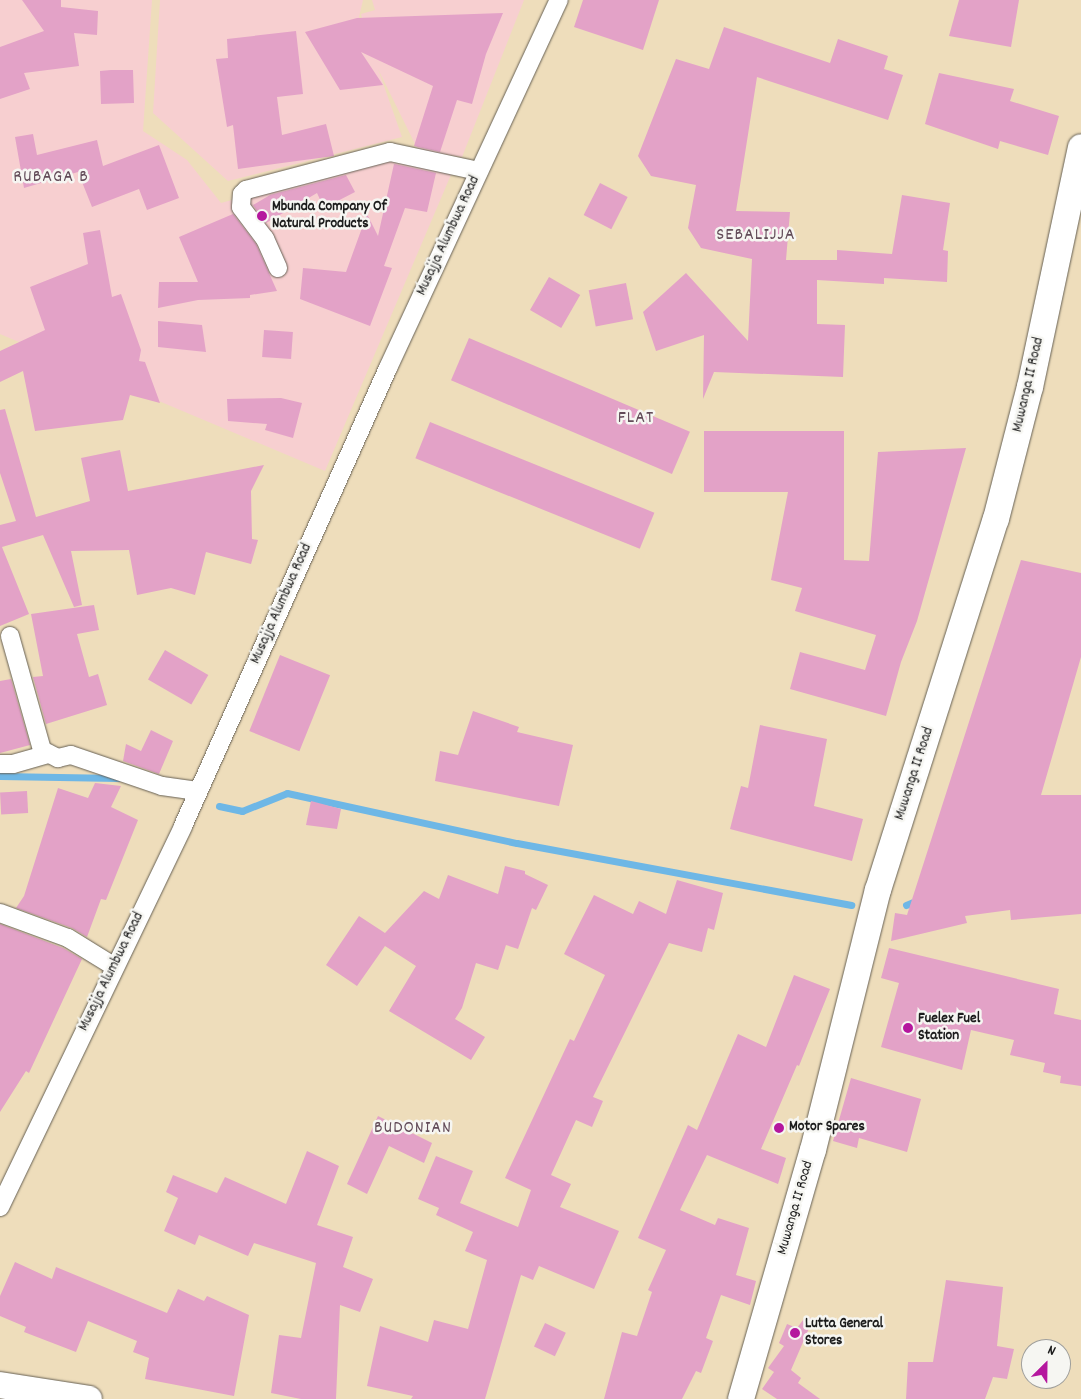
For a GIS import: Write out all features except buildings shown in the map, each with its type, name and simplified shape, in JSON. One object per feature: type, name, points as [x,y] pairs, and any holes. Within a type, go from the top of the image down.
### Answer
[{"type":"street","name":"Musajja Alumbwa Road","points":[[0,1207],[198,792],[479,171],[560,0]]},
{"type":"street","name":"Muwanga II Road","points":[[741,1399],[813,1150],[878,890],[996,519],[1030,387],[1081,147]]},
{"type":"street","points":[[278,268],[265,238],[241,207],[242,194],[246,190],[390,152],[479,171]]},
{"type":"street","points":[[10,636],[42,750],[58,758],[71,755],[162,786],[198,792]]},
{"type":"street","points":[[0,764],[13,764],[49,754]]},
{"type":"street","points":[[0,913],[68,938],[115,967]]},
{"type":"street","points":[[0,1385],[89,1399]]},
{"type":"shaded area","points":[[0,0],[152,0],[143,131],[187,160],[221,203],[377,160],[453,170],[325,471],[0,334]]},
{"type":"shaded area","points":[[160,0],[363,0],[359,17],[369,44],[361,14],[375,10],[372,0],[524,0],[462,157],[418,150],[378,69],[402,137],[228,181],[153,113]]},
{"type":"waterway","points":[[0,776],[118,778]]},
{"type":"waterway","points":[[219,806],[242,811],[287,793],[517,843],[851,905]]},
{"type":"waterway","points":[[906,905],[918,900]]},
{"type":"place","name":"Mbunda Company Of Natural Products","points":[[262,216]]},
{"type":"place","name":"Fuelex Fuel Station","points":[[908,1028]]},
{"type":"place","name":"Motor Spares","points":[[779,1128]]},
{"type":"place","name":"Lutta General Stores","points":[[795,1333]]},
{"type":"district","name":"RUBAGA B","points":[[51,178]]},
{"type":"district","name":"SEBALIJJA","points":[[756,236]]},
{"type":"district","name":"FLAT","points":[[636,419]]},
{"type":"district","name":"BUDONIAN","points":[[413,1129]]}]
